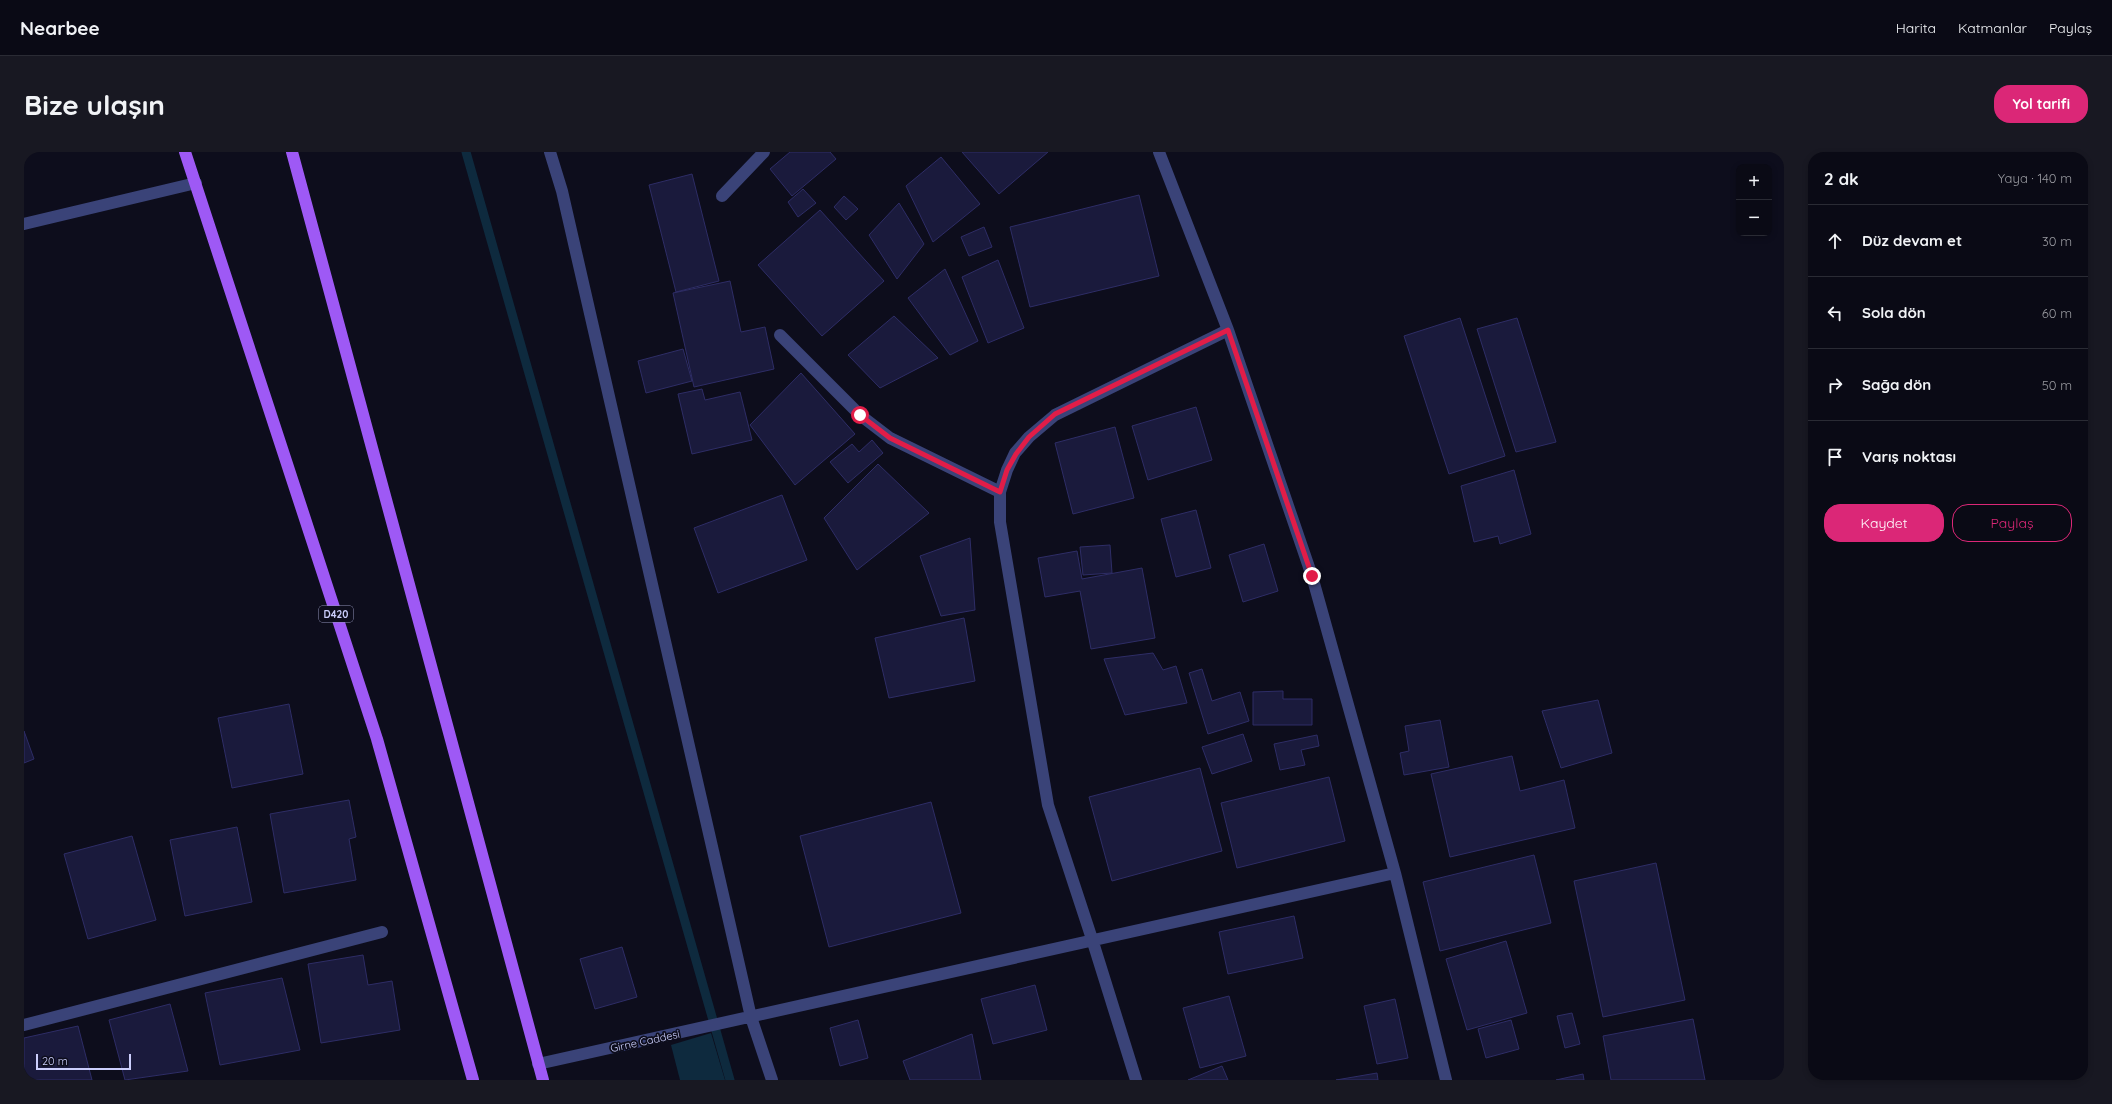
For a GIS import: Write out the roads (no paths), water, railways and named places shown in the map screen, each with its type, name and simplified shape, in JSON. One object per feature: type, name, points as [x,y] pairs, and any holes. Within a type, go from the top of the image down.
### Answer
[{"type":"main road","name":"D420","points":[[185,152],[377,740],[471,1080]]},
{"type":"main road","points":[[292,152],[542,1080]]},
{"type":"street","points":[[550,152],[562,191],[751,1017],[772,1080]]},
{"type":"street","points":[[722,196],[764,152]]},
{"type":"street","points":[[1159,152],[1228,330],[1312,576],[1395,873],[1446,1080]]},
{"type":"street","points":[[24,224],[196,183]]},
{"type":"street","points":[[1136,1080],[1048,805],[1000,522],[1000,492],[1007,470],[1016,454],[1029,437],[1055,414],[1228,330]]},
{"type":"street","points":[[780,336],[860,415],[890,438],[1000,492]]},
{"type":"street","name":"Girne Caddesi","points":[[538,1064],[1092,939],[1395,873]]},
{"type":"street","points":[[24,1025],[382,932]]},
{"type":"water","points":[[711,1033],[725,1080],[680,1080],[671,1045]]},
{"type":"waterway","points":[[466,152],[730,1080]]}]
